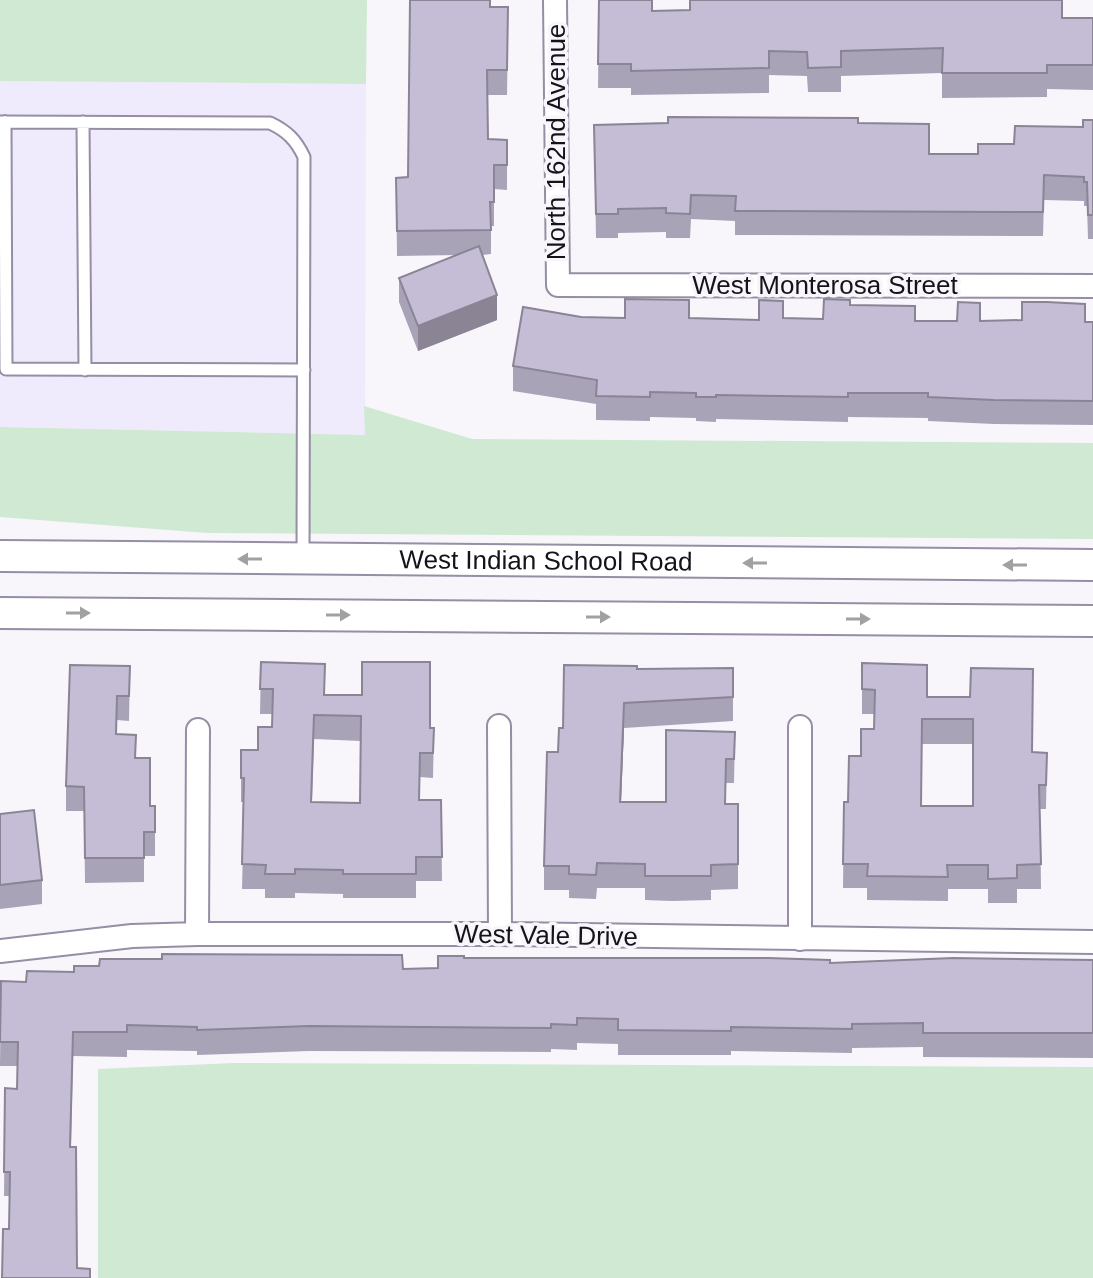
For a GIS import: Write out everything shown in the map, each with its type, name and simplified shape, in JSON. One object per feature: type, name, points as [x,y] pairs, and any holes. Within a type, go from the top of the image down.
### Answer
[{"type":"main road","name":"West Indian School Road","points":[[0,556],[1093,565]]},
{"type":"main road","points":[[0,613],[1093,621]]},
{"type":"street","name":"North 162nd Avenue","points":[[555,0],[558,285]]},
{"type":"street","name":"West Monterosa Street","points":[[558,285],[1093,286]]},
{"type":"street","points":[[499,726],[500,934]]},
{"type":"street","points":[[800,727],[800,939]]},
{"type":"street","points":[[197,934],[198,730]]},
{"type":"street","name":"West Vale Drive","points":[[0,951],[132,936],[197,934],[500,934],[1093,942]]},
{"type":"lane","points":[[303,559],[304,370],[304,157],[297,142],[284,129],[270,123],[3,122],[3,369],[304,370]]},
{"type":"lane","points":[[83,122],[85,370]]},
{"type":"shaded area","points":[[0,81],[366,84],[365,435],[0,427]]},
{"type":"green space","points":[[0,0],[367,0],[366,84],[0,81]]},
{"type":"green space","points":[[364,406],[472,439],[1093,443],[1093,539],[207,533],[0,517],[0,427],[365,435]]},
{"type":"green space","points":[[233,1063],[1093,1067],[1093,1278],[98,1278],[98,1069]]},
{"type":"building","points":[[410,0],[490,0],[490,7],[508,7],[507,70],[487,70],[488,139],[507,140],[507,165],[494,165],[491,230],[397,231],[396,178],[408,177]]},
{"type":"building","points":[[599,0],[652,0],[652,11],[690,10],[690,0],[1062,0],[1062,18],[1093,18],[1093,65],[1047,65],[1047,73],[942,73],[943,48],[841,51],[841,67],[808,68],[807,52],[769,51],[769,68],[631,71],[631,64],[598,64]]},
{"type":"building","points":[[668,117],[858,118],[858,123],[929,124],[929,154],[978,154],[978,144],[1014,144],[1015,126],[1083,127],[1083,120],[1093,120],[1093,215],[1088,215],[1087,182],[1084,182],[1084,177],[1044,175],[1043,212],[735,211],[736,196],[691,195],[690,214],[666,213],[666,208],[618,209],[618,214],[596,214],[594,125],[668,123]]},
{"type":"building","points":[[479,246],[497,295],[418,326],[399,278]]},
{"type":"building","points":[[625,299],[689,300],[689,318],[759,320],[759,300],[783,301],[783,318],[823,319],[824,299],[850,300],[850,305],[915,306],[915,321],[957,321],[958,302],[980,303],[980,321],[1022,320],[1022,302],[1085,304],[1085,322],[1093,322],[1093,401],[928,397],[928,393],[848,393],[848,397],[696,397],[696,393],[650,392],[650,397],[596,396],[597,380],[513,366],[523,307],[581,317],[625,318]]},
{"type":"building","points":[[261,662],[325,664],[324,695],[362,695],[362,662],[430,662],[433,753],[420,753],[419,800],[441,800],[442,857],[416,857],[416,874],[343,874],[343,870],[295,869],[295,874],[265,874],[266,865],[242,864],[244,778],[241,778],[241,750],[258,750],[258,727],[272,727],[273,689],[260,689]],"holes":[[[314,715],[361,716],[360,803],[311,802]]]},
{"type":"building","points":[[862,663],[927,665],[927,697],[970,697],[971,668],[1033,669],[1032,752],[1047,753],[1046,785],[1039,785],[1041,864],[1017,865],[1017,878],[988,879],[988,865],[947,865],[948,877],[867,876],[868,864],[843,864],[844,802],[848,802],[849,756],[861,756],[861,729],[874,729],[875,690],[862,689]],"holes":[[[922,719],[973,719],[973,806],[921,806]]]},
{"type":"building","points":[[70,665],[130,666],[129,696],[117,696],[116,734],[136,735],[135,758],[150,758],[150,806],[155,806],[155,832],[144,832],[144,858],[85,858],[84,787],[66,786]]},
{"type":"building","points":[[564,665],[637,666],[637,669],[733,668],[733,697],[624,703],[620,802],[666,802],[666,730],[735,732],[734,759],[726,759],[725,804],[738,804],[738,864],[711,865],[711,876],[645,876],[645,864],[597,863],[596,875],[569,874],[569,866],[544,866],[547,752],[558,752],[559,728],[563,728]]},
{"type":"building","points":[[34,810],[42,880],[0,885],[0,814]]},
{"type":"building","points":[[162,954],[402,955],[403,969],[438,968],[438,956],[768,958],[830,960],[830,963],[953,958],[1093,960],[1093,1033],[923,1033],[923,1023],[852,1024],[852,1029],[731,1027],[731,1031],[618,1030],[618,1019],[577,1018],[577,1025],[551,1024],[551,1028],[309,1026],[197,1030],[197,1027],[127,1025],[127,1032],[73,1032],[70,1147],[76,1147],[77,1268],[90,1269],[90,1278],[2,1278],[3,1229],[9,1229],[10,1172],[4,1172],[5,1088],[17,1089],[18,1042],[0,1042],[1,981],[26,982],[27,971],[74,972],[74,966],[99,966],[100,959],[162,959]]}]
